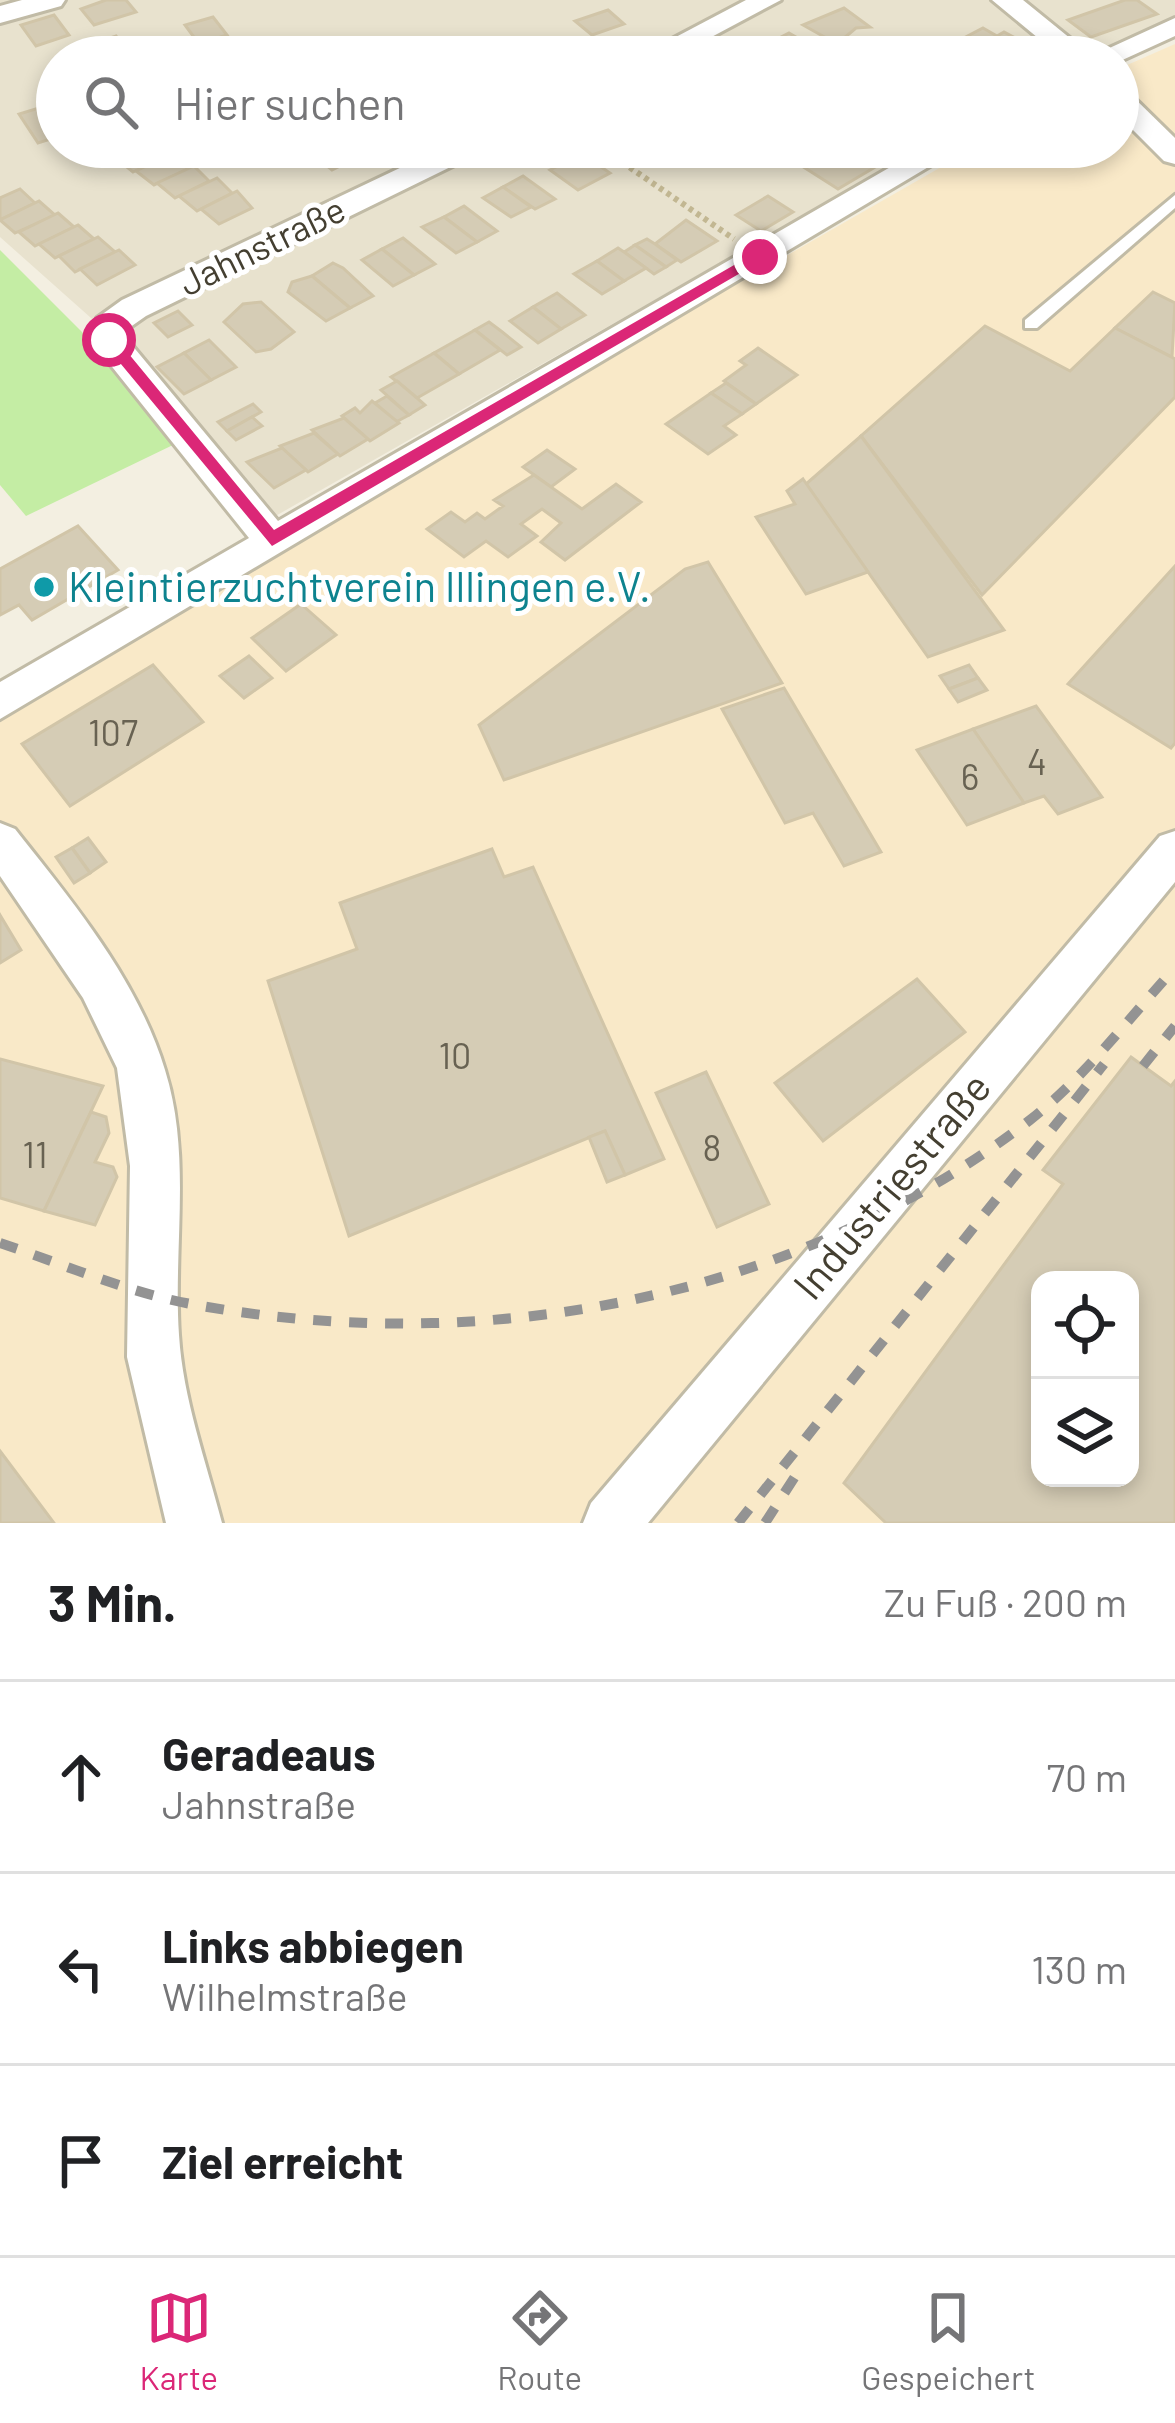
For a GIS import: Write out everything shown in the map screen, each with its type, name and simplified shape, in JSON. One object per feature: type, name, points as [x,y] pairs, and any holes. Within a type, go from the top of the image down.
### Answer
[{"type":"street","points":[[0,15],[51,0]]},
{"type":"street","points":[[694,36],[767,0]]},
{"type":"street","points":[[1006,0],[1051,36]]},
{"type":"street","points":[[1139,42],[1175,26]]},
{"type":"street","points":[[1139,119],[1175,155]]},
{"type":"street","name":"Jahnstraße","points":[[272,540],[109,340],[109,326],[134,308],[424,168]]},
{"type":"street","points":[[0,703],[911,168]]},
{"type":"street","points":[[0,842],[120,1021],[141,1069],[151,1122],[154,1184],[152,1341],[194,1523]]},
{"type":"street","name":"Industriestraße","points":[[611,1523],[1175,850]]},
{"type":"lane","points":[[1031,324],[1175,200]]},
{"type":"path","points":[[631,168],[760,257]]},
{"type":"shaded area","points":[[0,0],[1175,0],[1175,16],[1131,36],[36,36],[36,168],[886,168],[272,518],[127,350],[0,237]]},
{"type":"shaded area","points":[[1175,44],[1175,1523],[0,1523],[0,718],[256,560],[939,168],[1139,168],[1139,60]]},
{"type":"green space","points":[[0,250],[82,332],[175,444],[26,516],[0,485]]},
{"type":"building","points":[[106,0],[126,0],[136,12],[94,25],[81,9]]},
{"type":"building","points":[[1125,0],[1137,0],[1157,14],[1094,36],[1068,20]]},
{"type":"building","points":[[844,8],[870,27],[856,28],[846,36],[823,36],[803,25]]},
{"type":"building","points":[[608,10],[624,24],[592,35],[575,21]]},
{"type":"building","points":[[54,15],[69,35],[36,36],[36,46],[21,25]]},
{"type":"building","points":[[213,17],[227,35],[193,36],[185,25]]},
{"type":"building","points":[[983,28],[997,36],[968,36]]},
{"type":"building","points":[[36,109],[36,140],[19,114]]},
{"type":"building","points":[[142,168],[188,169],[154,185],[136,171]]},
{"type":"building","points":[[190,168],[209,181],[175,198],[157,183]]},
{"type":"building","points":[[603,168],[610,173],[578,190],[550,170]]},
{"type":"building","points":[[805,168],[874,168],[838,189]]},
{"type":"building","points":[[523,176],[555,199],[535,209],[503,187]]},
{"type":"building","points":[[217,178],[232,193],[197,211],[179,196]]},
{"type":"building","points":[[503,187],[531,207],[511,217],[483,198]]},
{"type":"building","points":[[20,189],[35,203],[0,220],[0,198]]},
{"type":"building","points":[[237,191],[252,208],[219,224],[201,209]]},
{"type":"building","points":[[768,196],[793,212],[761,231],[736,215]]},
{"type":"building","points":[[39,201],[55,215],[15,233],[0,220]]},
{"type":"building","points":[[464,206],[497,231],[477,242],[444,217]]},
{"type":"building","points":[[58,213],[74,227],[35,246],[19,232]]},
{"type":"building","points":[[444,217],[477,242],[456,253],[422,227]]},
{"type":"building","points":[[686,220],[717,241],[681,262],[655,244]]},
{"type":"building","points":[[78,225],[94,239],[55,258],[39,244]]},
{"type":"building","points":[[98,237],[115,252],[75,272],[59,256]]},
{"type":"building","points":[[403,238],[435,264],[414,275],[382,249]]},
{"type":"building","points":[[647,239],[677,260],[666,267],[635,245]]},
{"type":"building","points":[[635,245],[666,267],[654,274],[624,252]]},
{"type":"building","points":[[618,248],[646,268],[624,281],[597,261]]},
{"type":"building","points":[[382,249],[414,275],[393,286],[362,260]]},
{"type":"building","points":[[119,250],[135,265],[97,285],[80,269]]},
{"type":"building","points":[[597,261],[624,281],[602,294],[574,274]]},
{"type":"building","points":[[333,263],[373,296],[350,308],[312,276]]},
{"type":"building","points":[[312,276],[350,308],[326,321],[288,292],[292,282]]},
{"type":"building","points":[[1153,292],[1175,303],[1172,357],[1115,328]]},
{"type":"building","points":[[557,293],[585,315],[561,329],[533,307]]},
{"type":"building","points":[[261,302],[294,332],[271,349],[256,352],[224,322],[243,304]]},
{"type":"building","points":[[533,307],[561,329],[538,343],[510,321]]},
{"type":"building","points":[[178,311],[192,325],[168,337],[154,323]]},
{"type":"building","points":[[489,322],[521,347],[507,355],[475,330]]},
{"type":"building","points":[[985,326],[1070,371],[1115,328],[1175,359],[1175,397],[982,595],[861,436]]},
{"type":"building","points":[[475,330],[500,350],[459,374],[434,353]]},
{"type":"building","points":[[209,340],[236,367],[211,380],[184,353]]},
{"type":"building","points":[[758,348],[797,375],[756,404],[724,381],[746,365],[740,361]]},
{"type":"building","points":[[184,353],[211,380],[184,394],[157,367]]},
{"type":"building","points":[[434,353],[459,374],[417,398],[391,377]]},
{"type":"building","points":[[397,381],[425,405],[409,415],[381,390]]},
{"type":"building","points":[[726,383],[756,404],[742,414],[711,393]]},
{"type":"building","points":[[711,393],[742,414],[724,426],[736,435],[708,454],[666,424]]},
{"type":"building","points":[[387,396],[409,415],[396,422],[375,403]]},
{"type":"building","points":[[372,401],[399,423],[370,441],[342,416],[355,408],[360,413]]},
{"type":"building","points":[[253,404],[261,412],[227,431],[218,422]]},
{"type":"building","points":[[252,417],[262,426],[236,440],[227,431]]},
{"type":"building","points":[[344,418],[368,439],[340,456],[312,430]]},
{"type":"building","points":[[314,433],[338,454],[308,472],[280,446]]},
{"type":"building","points":[[861,436],[1004,630],[928,657],[806,484]]},
{"type":"building","points":[[282,448],[306,470],[274,488],[247,462]]},
{"type":"building","points":[[547,450],[575,469],[551,487],[523,467]]},
{"type":"building","points":[[534,475],[582,509],[616,484],[641,502],[565,560],[541,542],[561,523],[542,509],[521,524],[537,536],[508,557],[486,541],[464,557],[427,529],[451,512],[465,522],[477,513],[485,519],[503,506],[494,500]]},
{"type":"building","points":[[803,479],[868,572],[806,594],[756,517],[795,504],[787,491]]},
{"type":"building","name":"Kleintierzuchtverein Illingen e.V.","points":[[78,526],[118,570],[32,620],[19,605],[0,615],[0,569]]},
{"type":"building","points":[[708,562],[782,683],[504,780],[479,725],[685,569]]},
{"type":"building","points":[[1175,566],[1175,743],[1171,748],[1068,684]]},
{"type":"building","points":[[301,604],[336,635],[286,671],[252,638]]},
{"type":"building","points":[[249,656],[272,678],[244,698],[220,676]]},
{"type":"building","points":[[153,665],[203,722],[70,806],[22,744]]},
{"type":"building","points":[[969,665],[978,678],[949,689],[940,676]]},
{"type":"building","points":[[978,678],[987,690],[958,702],[949,689]]},
{"type":"building","points":[[784,688],[881,852],[844,866],[813,813],[785,823],[722,709]]},
{"type":"building","points":[[1036,706],[1102,797],[1058,814],[1044,796],[1024,803],[973,729]]},
{"type":"building","points":[[973,729],[1024,803],[967,825],[917,750]]},
{"type":"building","points":[[88,838],[106,862],[90,873],[72,848]]},
{"type":"building","points":[[72,848],[90,873],[74,883],[56,857]]},
{"type":"building","points":[[492,849],[504,877],[533,867],[664,1159],[625,1175],[605,1131],[349,1236],[268,981],[357,949],[340,903]]},
{"type":"building","points":[[0,915],[21,950],[0,963]]},
{"type":"building","points":[[917,979],[965,1032],[823,1141],[775,1083]]},
{"type":"building","points":[[1131,1057],[1171,1086],[1175,1081],[1175,1523],[886,1523],[844,1483],[1063,1184],[1043,1170]]},
{"type":"building","points":[[0,1059],[103,1086],[44,1211],[0,1198]]},
{"type":"building","points":[[706,1072],[769,1204],[717,1227],[656,1093]]},
{"type":"building","points":[[91,1112],[106,1117],[109,1133],[95,1162],[113,1167],[117,1177],[95,1225],[44,1211]]},
{"type":"building","points":[[605,1131],[625,1175],[607,1182],[589,1137]]},
{"type":"building","points":[[0,1451],[54,1523],[0,1523]]},
{"type":"railway","points":[[0,1243],[167,1299],[300,1319],[411,1323],[522,1317],[631,1300],[737,1272],[840,1233],[938,1182],[1050,1103],[1175,968]]},
{"type":"railway","points":[[1143,1066],[1175,1026]]},
{"type":"railway","points":[[738,1523],[1104,1064]]},
{"type":"railway","points":[[765,1523],[796,1475]]},
{"type":"place","name":"Kleintierzuchtverein Illingen e.V.","points":[[44,587]]},
{"type":"route","points":[[109,340],[272,540],[760,257]]}]
